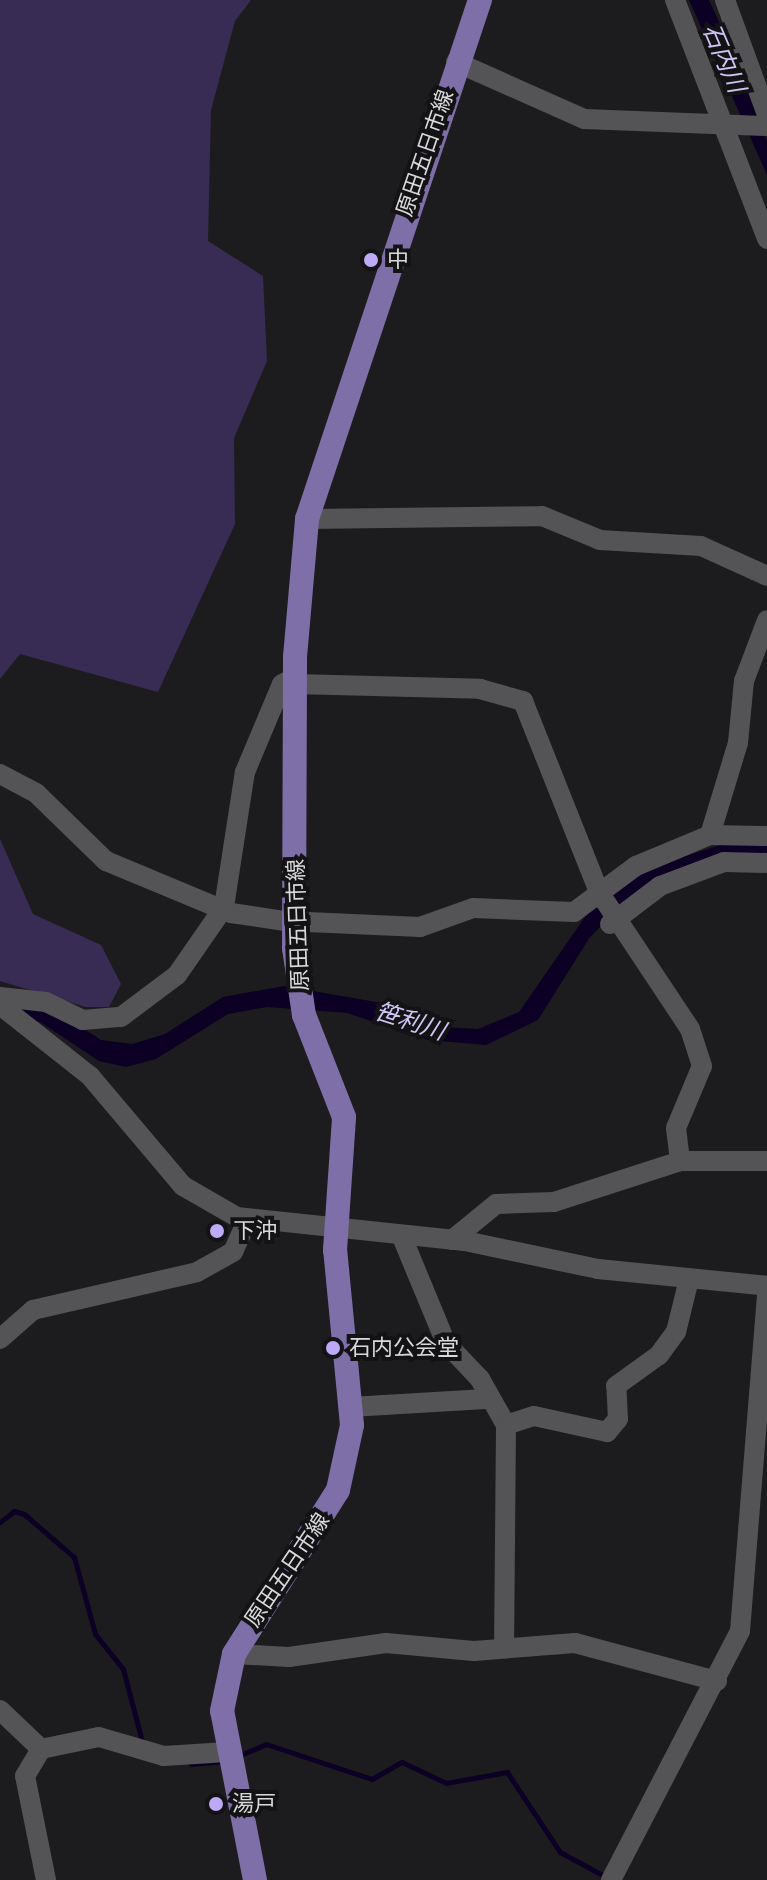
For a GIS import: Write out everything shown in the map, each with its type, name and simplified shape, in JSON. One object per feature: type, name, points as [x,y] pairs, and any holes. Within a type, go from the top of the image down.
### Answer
[{"type":"main road","name":"原田五日市線","points":[[255,1880],[228,1757],[222,1711],[234,1654],[338,1490],[350,1407],[335,1230],[344,1117],[300,998],[294,921],[295,681],[307,519],[456,62],[480,0]]},
{"type":"street","points":[[675,0],[767,239]]},
{"type":"street","points":[[456,62],[575,117],[724,125],[767,122],[725,0]]},
{"type":"street","points":[[307,519],[542,516],[600,540],[701,546],[767,576]]},
{"type":"street","points":[[710,835],[738,743],[744,681],[767,620]]},
{"type":"street","points":[[1,1005],[46,1002],[83,1020],[121,1017],[177,975],[224,907],[245,772],[282,684],[295,681],[480,689],[523,701],[600,894],[613,919],[690,1029],[702,1066],[676,1128],[680,1161]]},
{"type":"street","points":[[0,774],[36,793],[106,861],[224,907],[294,921],[420,927],[473,908],[574,912],[636,866],[710,835],[767,836]]},
{"type":"street","points":[[613,919],[660,886],[724,862],[767,863]]},
{"type":"street","points":[[1,1005],[90,1076],[183,1186],[247,1220],[452,1240],[598,1269],[767,1286]]},
{"type":"street","points":[[452,1240],[496,1204],[554,1202],[680,1161],[767,1161]]},
{"type":"street","points":[[0,1339],[33,1310],[197,1272],[233,1252],[247,1220]]},
{"type":"street","points":[[402,1237],[446,1343],[480,1379],[486,1399],[506,1425],[504,1644]]},
{"type":"street","points":[[506,1425],[534,1416],[607,1432],[618,1419],[616,1386],[659,1355],[676,1332],[689,1279]]},
{"type":"street","points":[[612,1877],[717,1681],[740,1631],[767,1294]]},
{"type":"street","points":[[350,1407],[486,1399]]},
{"type":"street","points":[[234,1654],[289,1657],[386,1643],[474,1651],[504,1644],[575,1643],[717,1681]]},
{"type":"street","points":[[0,1710],[41,1749]]},
{"type":"street","points":[[46,1880],[31,1834],[25,1776],[41,1749],[99,1737],[146,1753],[228,1757]]},
{"type":"shaded area","points":[[0,0],[251,0],[235,21],[211,110],[208,241],[263,276],[267,361],[234,438],[235,524],[158,692],[20,654],[0,679]]},
{"type":"shaded area","points":[[0,839],[33,914],[101,945],[121,984],[109,1007],[86,1007],[0,981]]},
{"type":"water","name":"石内川","points":[[689,0],[709,0],[746,81],[767,141],[767,175]]},
{"type":"water","name":"笹利川","points":[[739,839],[767,842],[767,860],[746,856],[618,910],[590,937],[538,1020],[486,1045],[428,1040],[347,1013],[267,1007],[228,1014],[156,1059],[126,1067],[99,1061],[40,1022],[0,1016],[0,1004],[54,1009],[101,1040],[132,1044],[165,1034],[223,997],[284,986],[405,1007],[444,1027],[478,1029],[519,1012],[594,904],[642,870]]},
{"type":"waterway","points":[[0,1522],[14,1511],[24,1514],[74,1557],[95,1634],[123,1669],[143,1745]]},
{"type":"waterway","points":[[238,1756],[266,1744],[372,1779],[402,1762],[446,1783],[507,1772],[560,1852],[608,1878]]},
{"type":"waterway","points":[[191,1764],[225,1761]]},
{"type":"place","name":"中","points":[[371,260]]},
{"type":"place","name":"下沖","points":[[217,1231]]},
{"type":"place","name":"石内公会堂","points":[[333,1348]]},
{"type":"place","name":"湯戸","points":[[216,1804]]}]
